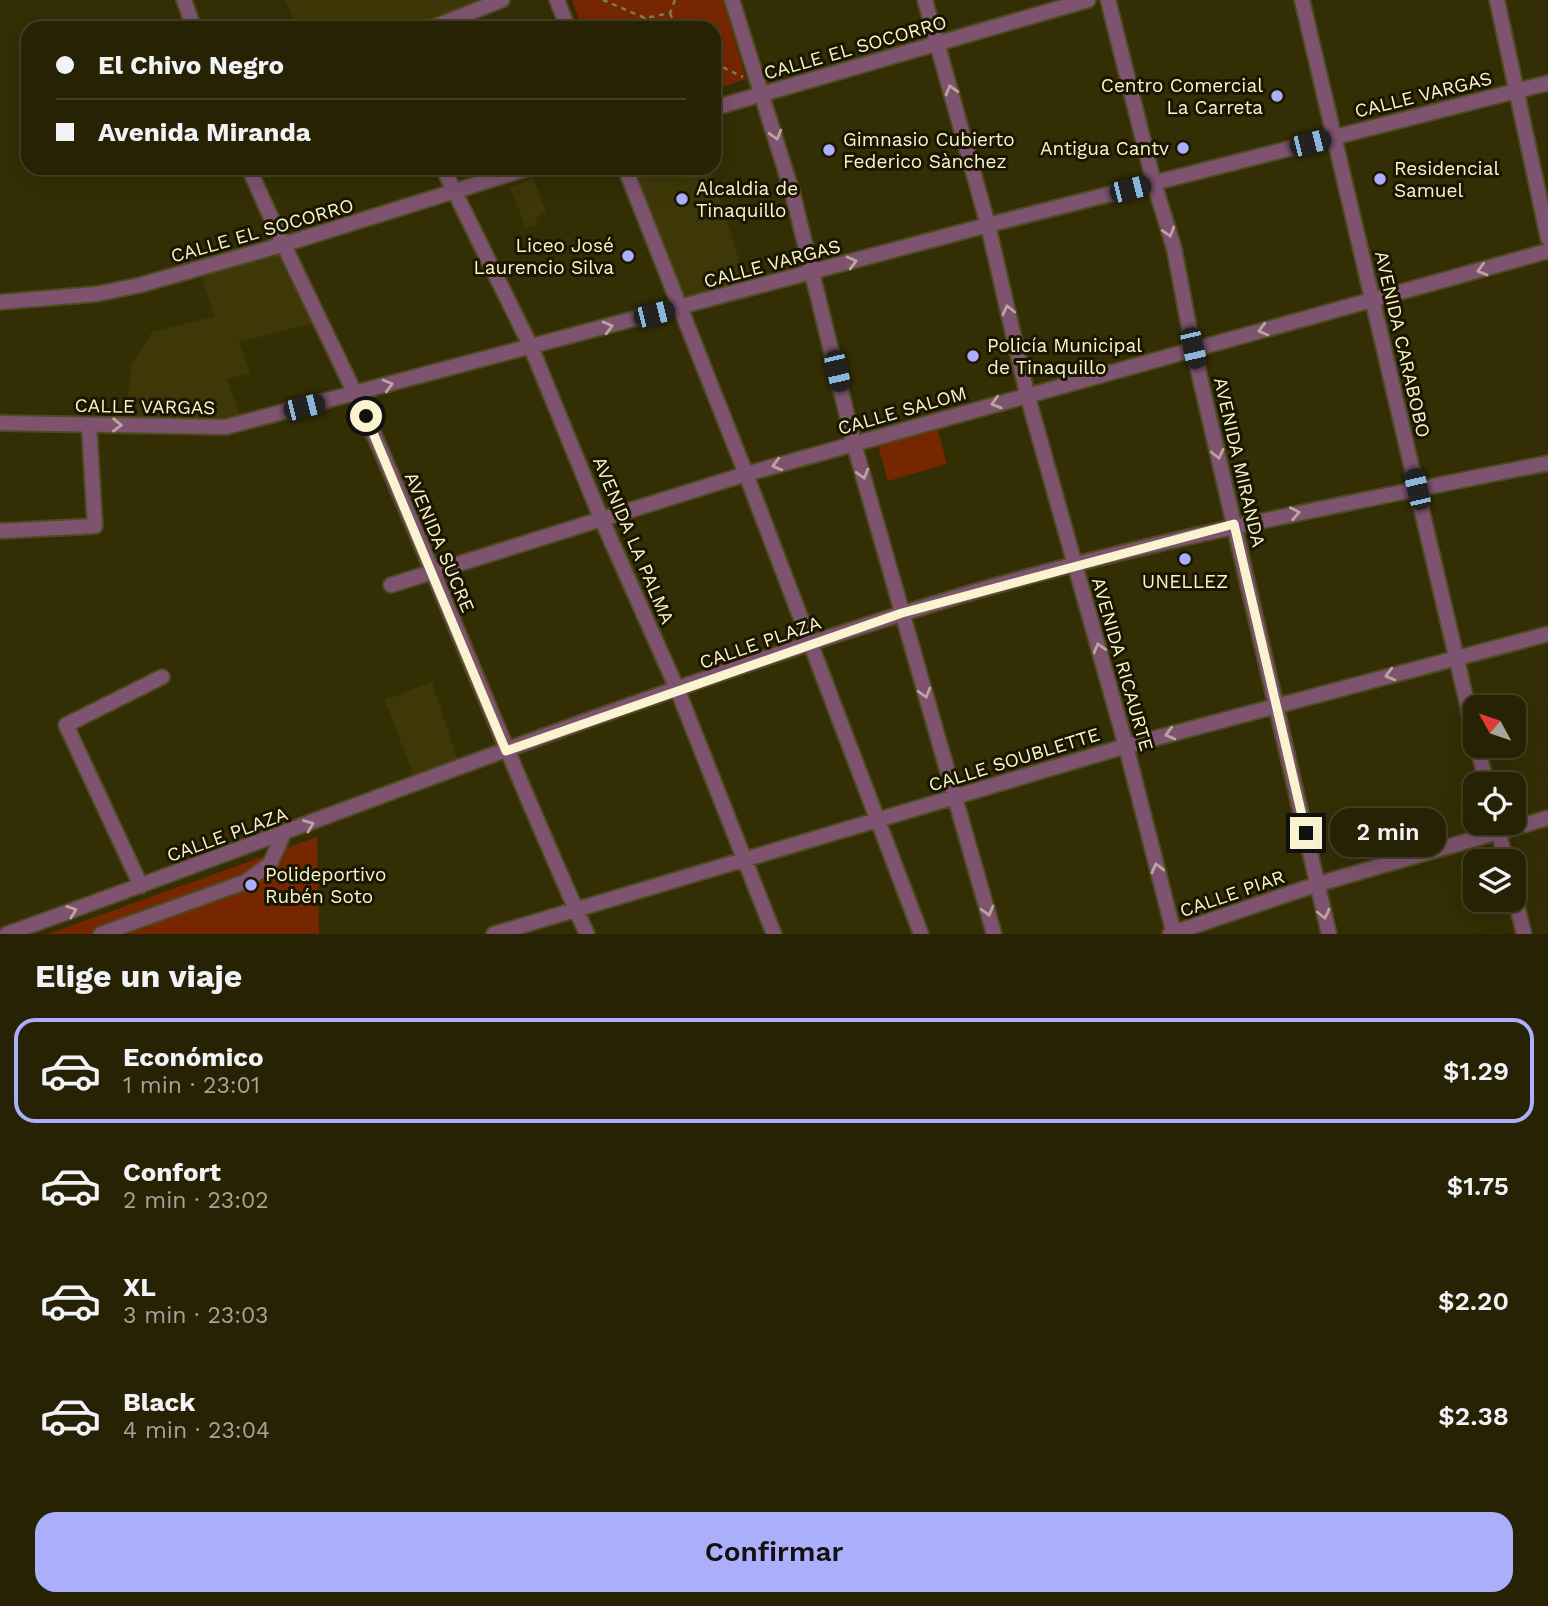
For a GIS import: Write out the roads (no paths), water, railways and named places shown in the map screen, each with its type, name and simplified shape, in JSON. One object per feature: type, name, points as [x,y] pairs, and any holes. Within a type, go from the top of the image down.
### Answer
[{"type":"street","points":[[184,0],[192,21]]},
{"type":"street","points":[[449,21],[502,0]]},
{"type":"street","points":[[557,0],[565,21]]},
{"type":"street","points":[[733,0],[763,93],[814,273],[854,444],[994,934]]},
{"type":"street","name":"AVENIDA RICAURTE","points":[[925,0],[988,225],[1027,394],[1126,746],[1173,934]]},
{"type":"street","name":"CALLE EL SOCORRO","points":[[721,106],[1087,0]]},
{"type":"street","name":"AVENIDA MIRANDA","points":[[1108,0],[1154,183],[1174,248],[1193,348],[1329,934]]},
{"type":"street","name":"AVENIDA CARABOBO","points":[[1302,0],[1465,695]]},
{"type":"street","points":[[1497,0],[1548,238]]},
{"type":"street","name":"CALLE VARGAS","points":[[0,423],[226,427],[988,225],[1548,83]]},
{"type":"street","name":"AVENIDA SUCRE","points":[[252,175],[282,245],[356,394],[506,751],[587,934]]},
{"type":"street","name":"AVENIDA LA PALMA","points":[[446,175],[531,347],[601,518],[678,691],[774,934]]},
{"type":"street","name":"CALLE EL SOCORRO","points":[[0,302],[97,294],[282,245],[508,175]]},
{"type":"street","points":[[628,175],[746,474],[921,934]]},
{"type":"street","name":"CALLE SALOM","points":[[391,585],[431,570],[746,474],[1548,251]]},
{"type":"street","points":[[0,531],[95,526],[89,425]]},
{"type":"street","name":"CALLE PLAZA","points":[[8,934],[506,751],[902,613],[1234,524],[1548,463]]},
{"type":"street","name":"CALLE SOUBLETTE","points":[[494,934],[1126,746],[1548,634]]},
{"type":"street","points":[[141,886],[66,725],[162,677]]},
{"type":"street","name":"CALLE PIAR","points":[[1526,822],[1548,818]]},
{"type":"street","points":[[101,934],[245,883],[270,864],[283,835]]},
{"type":"street","name":"CALLE PIAR","points":[[1173,934],[1472,835]]},
{"type":"street","points":[[1518,912],[1524,934]]},
{"type":"place","name":"Centro Comercial La Carreta","points":[[1277,96]]},
{"type":"place","name":"Antigua Cantv","points":[[1183,148]]},
{"type":"place","name":"Gimnasio Cubierto Federico Sànchez","points":[[829,150]]},
{"type":"place","name":"Residencial Samuel","points":[[1380,179]]},
{"type":"place","name":"Alcaldia de Tinaquillo","points":[[682,199]]},
{"type":"place","name":"Liceo José Laurencio Silva","points":[[628,256]]},
{"type":"place","name":"Policía Municipal de Tinaquillo","points":[[973,356]]},
{"type":"place","name":"UNELLEZ","points":[[1185,559]]},
{"type":"place","name":"Polideportivo Rubén Soto","points":[[251,885]]}]
